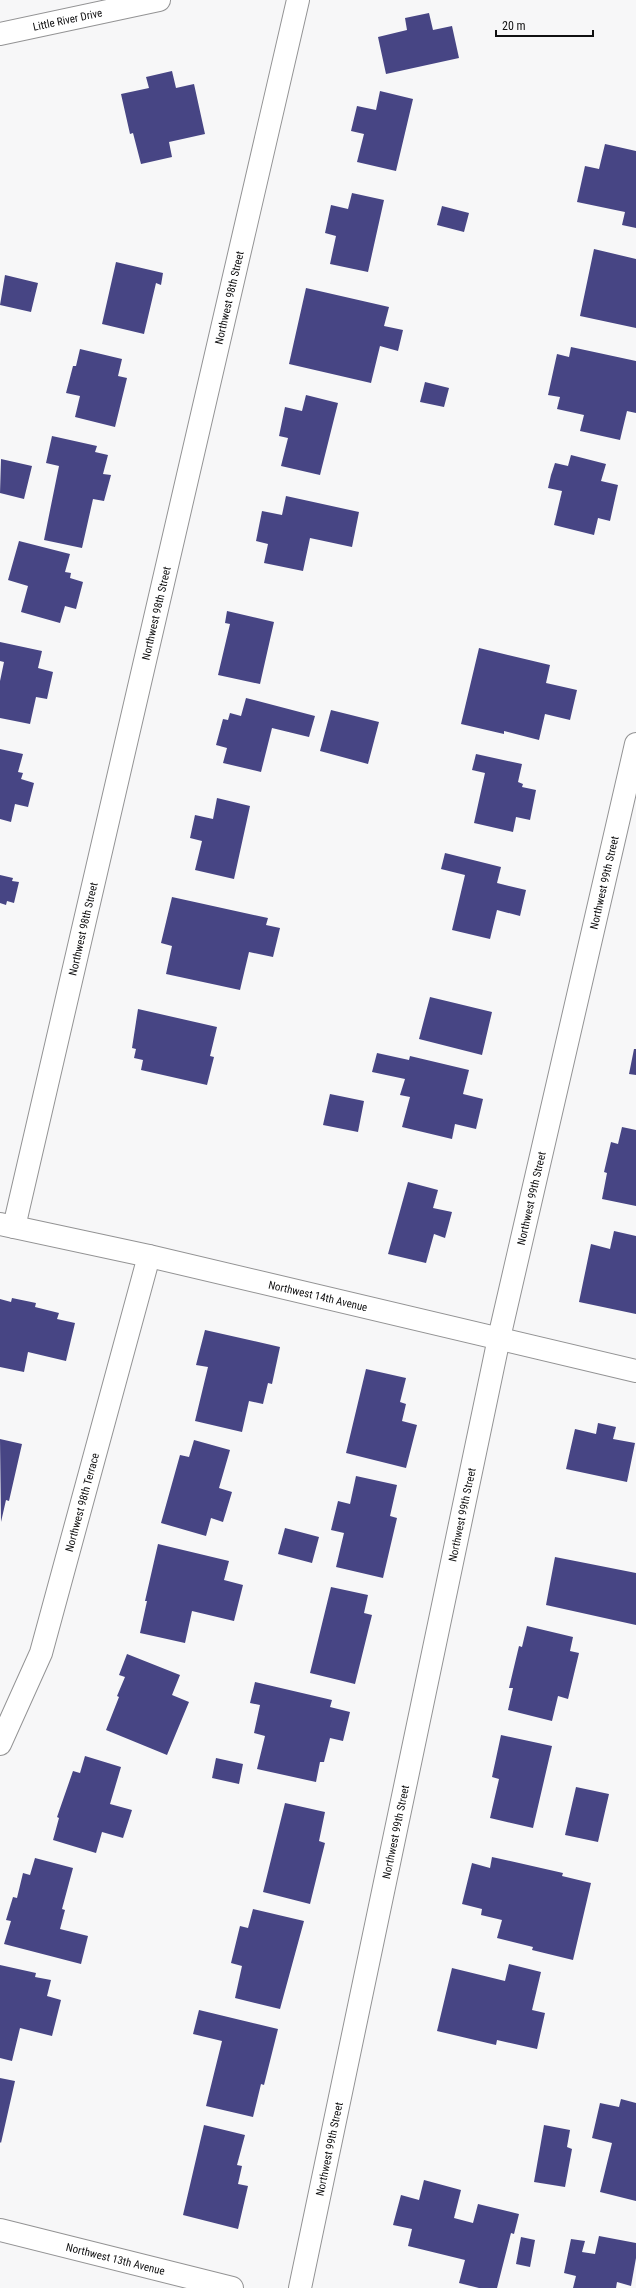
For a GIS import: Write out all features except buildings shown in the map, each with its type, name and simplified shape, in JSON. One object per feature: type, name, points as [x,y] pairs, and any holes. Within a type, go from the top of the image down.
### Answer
[{"type":"street","name":"Little River Drive","points":[[0,34],[159,0]]},
{"type":"street","name":"Northwest 98th Street","points":[[7,1226],[298,0]]},
{"type":"street","name":"Northwest 99th Street","points":[[300,2288],[498,1338],[636,744]]},
{"type":"street","name":"Northwest 14th Avenue","points":[[7,1226],[149,1256],[636,1371]]},
{"type":"street","name":"Northwest 98th Terrace","points":[[0,1744],[41,1653],[149,1256]]},
{"type":"street","name":"Northwest 13th Avenue","points":[[0,2230],[232,2288]]}]
